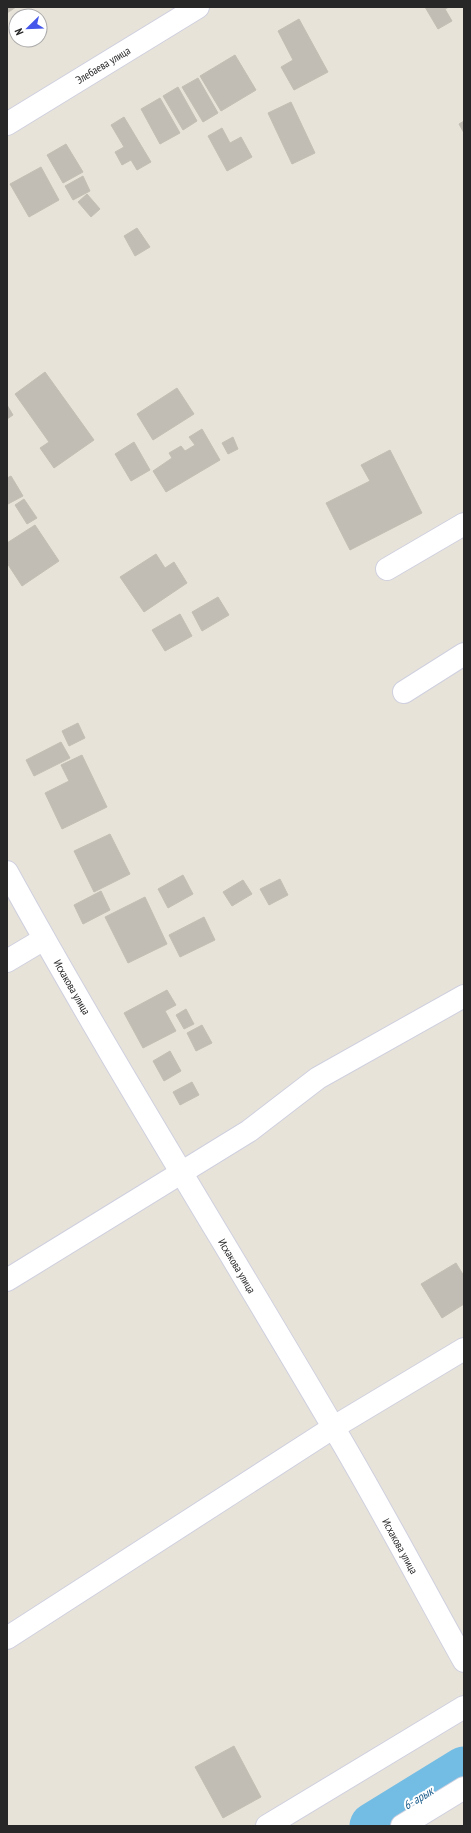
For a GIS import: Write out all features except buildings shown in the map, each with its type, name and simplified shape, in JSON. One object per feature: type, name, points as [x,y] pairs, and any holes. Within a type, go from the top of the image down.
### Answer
[{"type":"street","name":"Элебаева улица","points":[[7,124],[198,7]]},
{"type":"street","points":[[387,569],[464,524]]},
{"type":"street","points":[[404,692],[464,654]]},
{"type":"street","name":"Исхакова улица","points":[[7,872],[44,939],[182,1174],[334,1427],[464,1661]]},
{"type":"street","points":[[7,962],[44,939]]},
{"type":"street","points":[[7,1280],[182,1174],[249,1131],[318,1078],[464,996]]},
{"type":"street","points":[[7,1638],[334,1427],[464,1349]]},
{"type":"street","points":[[266,1826],[464,1708]]},
{"type":"street","points":[[402,1826],[464,1788]]},
{"type":"waterway","name":"6- арык","points":[[373,1826],[464,1770]]}]
